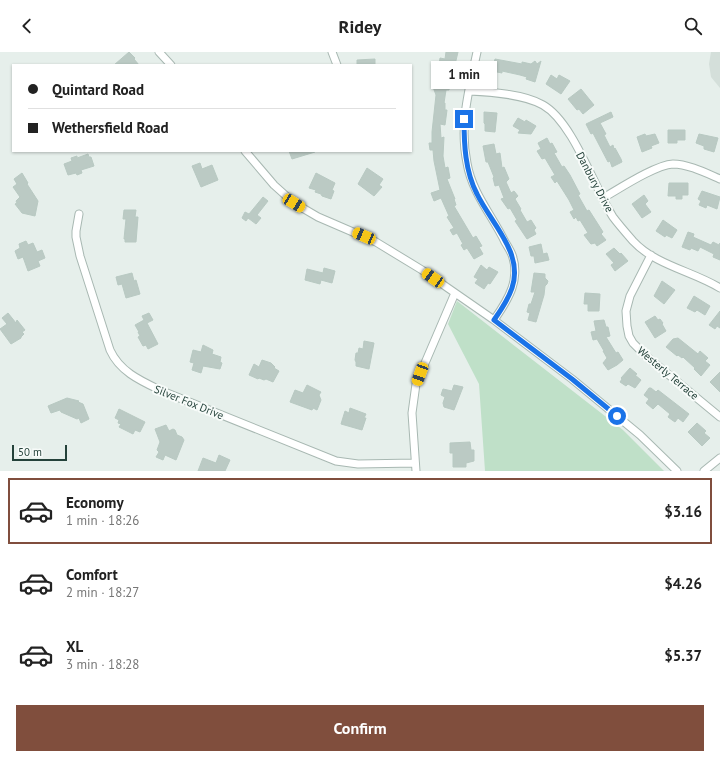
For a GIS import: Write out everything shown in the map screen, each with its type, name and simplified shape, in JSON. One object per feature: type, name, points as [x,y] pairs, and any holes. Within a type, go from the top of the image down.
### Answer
[{"type":"street","points":[[159,52],[169,64]]},
{"type":"street","points":[[332,52],[337,64]]},
{"type":"street","points":[[477,52],[464,119],[464,143],[467,164],[476,192],[514,258],[515,272],[512,287],[506,303],[494,320]]},
{"type":"street","name":"Danbury Drive","points":[[469,91],[493,92],[529,99],[543,105],[555,114],[562,122],[581,155],[614,218],[633,241],[652,255],[720,288]]},
{"type":"street","points":[[246,152],[274,185],[294,203],[318,217],[376,242],[422,270],[494,320],[572,379],[617,416],[640,435],[677,471]]},
{"type":"street","points":[[603,198],[656,169],[672,164],[683,165],[720,179]]},
{"type":"street","name":"Silver Fox Drive","points":[[79,214],[76,237],[80,256],[110,350],[113,357],[123,369],[136,379],[162,392],[336,461],[358,464],[415,463]]},
{"type":"street","name":"Westerly Terrace","points":[[652,255],[630,296],[626,311],[629,336],[633,343],[646,356],[720,417]]},
{"type":"street","points":[[416,471],[412,413],[416,384],[455,293]]},
{"type":"street","points":[[704,471],[720,458]]},
{"type":"shaded area","points":[[711,52],[720,52],[720,88],[711,77],[709,64]]},
{"type":"green space","points":[[457,301],[623,430],[664,471],[485,471],[479,384],[448,324]]},
{"type":"building","points":[[129,52],[138,64],[115,64]]},
{"type":"building","points":[[446,52],[458,52],[454,69],[449,68],[447,81],[450,82],[449,90],[446,90],[444,103],[445,110],[447,110],[445,125],[440,124],[441,138],[444,137],[443,156],[445,168],[448,167],[450,178],[447,179],[455,199],[456,205],[454,206],[473,238],[476,236],[482,246],[479,247],[483,254],[474,259],[467,248],[464,250],[461,245],[463,244],[457,233],[453,235],[450,230],[454,228],[447,217],[449,216],[441,198],[434,201],[431,193],[440,190],[433,150],[430,150],[429,143],[432,143],[436,95],[433,87],[435,80],[439,80],[441,66],[439,65],[440,58],[445,59]]},
{"type":"building","points":[[375,59],[375,64],[357,64],[357,60]]},
{"type":"building","points":[[495,59],[522,64],[522,62],[531,64],[535,61],[537,64],[541,61],[535,82],[520,75],[502,71],[502,73],[492,71]]},
{"type":"building","points":[[551,75],[557,79],[559,75],[570,81],[561,94],[546,84]]},
{"type":"building","points":[[581,89],[594,105],[583,114],[579,109],[577,110],[568,99]]},
{"type":"building","points":[[484,112],[497,113],[495,132],[485,131]]},
{"type":"building","points":[[611,112],[613,117],[600,123],[606,134],[604,135],[610,147],[613,145],[622,162],[612,167],[610,161],[608,162],[593,133],[591,134],[586,124]]},
{"type":"building","points":[[518,118],[525,122],[526,120],[536,126],[531,134],[518,133],[520,130],[513,126]]},
{"type":"building","points":[[668,130],[685,130],[685,140],[677,140],[677,143],[668,143]]},
{"type":"building","points":[[645,134],[646,136],[655,134],[659,143],[642,152],[637,137]]},
{"type":"building","points":[[699,134],[718,138],[714,152],[704,149],[704,146],[696,143]]},
{"type":"building","points":[[547,138],[557,152],[554,153],[562,167],[564,166],[570,175],[580,194],[578,195],[587,211],[589,210],[603,232],[601,234],[606,240],[597,246],[595,243],[591,244],[584,235],[588,233],[580,220],[578,221],[576,217],[574,219],[570,212],[574,210],[569,200],[557,181],[555,183],[551,177],[555,175],[545,158],[542,159],[537,151],[541,149],[538,143]]},
{"type":"building","points":[[494,144],[496,154],[500,153],[502,168],[504,167],[509,179],[506,182],[511,193],[514,191],[518,196],[515,199],[521,209],[520,210],[527,222],[531,220],[536,228],[534,230],[536,234],[527,239],[515,221],[517,220],[510,208],[508,209],[501,199],[504,198],[499,185],[495,186],[494,177],[488,162],[486,162],[483,146]]},
{"type":"building","points":[[289,152],[315,152],[292,159]]},
{"type":"building","points":[[88,154],[89,157],[91,157],[94,166],[81,170],[82,173],[77,175],[76,173],[68,175],[64,164],[72,161],[71,158],[77,156],[77,158]]},
{"type":"building","points":[[200,163],[202,169],[212,165],[218,180],[201,187],[192,166]]},
{"type":"building","points":[[367,168],[383,179],[379,185],[382,187],[374,196],[358,184]]},
{"type":"building","points":[[22,173],[38,201],[35,216],[22,213],[15,204],[20,197],[13,187],[17,184],[14,179]]},
{"type":"building","points":[[316,173],[335,183],[332,190],[334,191],[331,199],[315,192],[316,190],[309,188]]},
{"type":"building","points":[[669,183],[688,183],[688,195],[682,195],[682,199],[676,199],[676,196],[668,196]]},
{"type":"building","points":[[702,191],[720,197],[717,209],[707,205],[706,208],[699,205],[701,201],[698,199]]},
{"type":"building","points":[[644,195],[648,201],[645,204],[651,212],[642,218],[632,204]]},
{"type":"building","points":[[263,197],[268,201],[257,215],[261,218],[256,224],[248,218],[246,221],[242,218],[245,212],[249,214]]},
{"type":"building","points":[[124,210],[136,210],[135,217],[138,217],[136,242],[125,242],[126,219],[123,219]]},
{"type":"building","points":[[663,220],[677,230],[672,238],[666,235],[665,237],[656,231]]},
{"type":"building","points":[[688,232],[694,234],[693,237],[711,245],[713,242],[719,245],[720,243],[720,260],[713,257],[714,254],[700,247],[698,251],[691,248],[690,250],[682,247]]},
{"type":"building","points":[[26,241],[28,245],[33,243],[37,252],[42,250],[45,258],[38,261],[40,266],[28,271],[23,257],[18,259],[15,251],[20,248],[19,244]]},
{"type":"building","points":[[541,244],[543,254],[547,253],[549,260],[535,263],[534,256],[531,256],[529,247]]},
{"type":"building","points":[[614,248],[628,261],[615,271],[611,265],[614,263],[606,254]]},
{"type":"building","points":[[481,265],[487,270],[489,267],[498,272],[490,284],[488,283],[484,289],[475,283],[478,279],[474,277]]},
{"type":"building","points":[[324,268],[335,271],[332,283],[321,280],[320,284],[305,280],[307,269],[323,273]]},
{"type":"building","points":[[132,273],[134,281],[136,280],[140,294],[126,298],[122,284],[118,285],[116,277]]},
{"type":"building","points":[[534,273],[545,274],[545,278],[548,281],[545,286],[544,295],[536,322],[528,320],[530,313],[527,312],[535,292],[531,292]]},
{"type":"building","points":[[662,281],[675,290],[664,304],[654,296]]},
{"type":"building","points":[[585,293],[600,294],[599,311],[588,311],[588,304],[584,304]]},
{"type":"building","points":[[694,296],[710,306],[705,315],[697,310],[695,312],[687,308]]},
{"type":"building","points":[[720,311],[720,328],[717,326],[715,329],[709,325]]},
{"type":"building","points":[[8,313],[16,323],[17,320],[25,330],[22,332],[24,334],[21,338],[11,344],[0,329],[7,324],[2,318]]},
{"type":"building","points":[[149,313],[153,320],[147,323],[158,344],[148,349],[146,345],[143,346],[138,337],[140,336],[139,332],[135,325],[144,320],[142,316]]},
{"type":"building","points":[[655,316],[663,323],[662,324],[666,331],[655,338],[645,322]]},
{"type":"building","points":[[604,320],[606,327],[608,327],[610,336],[606,337],[616,353],[618,352],[623,360],[608,370],[603,363],[607,358],[604,351],[597,339],[593,340],[591,332],[596,331],[594,321]]},
{"type":"building","points":[[678,338],[698,354],[700,351],[708,358],[705,361],[710,365],[701,376],[683,357],[677,356],[666,347],[673,339]]},
{"type":"building","points":[[364,341],[374,343],[369,369],[356,366],[356,353],[358,353],[359,348],[363,349]]},
{"type":"building","points":[[203,345],[213,350],[212,354],[221,357],[220,362],[222,363],[220,369],[203,366],[201,373],[192,370],[194,363],[190,362],[193,350],[201,352]]},
{"type":"building","points":[[262,360],[271,363],[275,367],[274,368],[279,371],[273,382],[266,379],[258,379],[249,375],[254,364],[259,367]]},
{"type":"building","points":[[630,368],[641,380],[635,388],[628,384],[626,386],[620,382],[622,379],[621,378]]},
{"type":"building","points":[[720,372],[720,392],[710,382]]},
{"type":"building","points":[[307,385],[321,392],[319,395],[321,400],[317,410],[313,408],[312,410],[290,402],[295,390],[303,393]]},
{"type":"building","points":[[454,385],[463,387],[454,410],[444,407],[443,403],[445,397],[441,395],[443,389],[452,391]]},
{"type":"building","points":[[649,388],[656,392],[658,390],[689,414],[683,422],[678,418],[675,422],[672,420],[668,417],[670,414],[658,404],[653,409],[646,403],[649,399],[644,395]]},
{"type":"building","points":[[67,398],[79,401],[78,402],[83,404],[89,419],[81,423],[79,418],[77,419],[61,412],[60,410],[51,413],[48,406]]},
{"type":"building","points":[[350,408],[366,414],[362,430],[341,424],[345,411],[349,413]]},
{"type":"building","points":[[119,409],[145,422],[140,432],[135,430],[133,434],[119,427],[121,424],[118,423],[119,420],[115,418]]},
{"type":"building","points":[[697,423],[706,431],[704,433],[710,438],[702,446],[688,432]]},
{"type":"building","points":[[166,425],[169,431],[173,429],[175,430],[177,435],[182,437],[184,440],[176,460],[165,455],[163,460],[156,457],[159,452],[157,450],[160,442],[155,429]]},
{"type":"building","points":[[470,442],[471,450],[474,450],[474,461],[466,463],[466,467],[453,467],[453,453],[450,453],[450,443]]},
{"type":"building","points":[[219,455],[230,460],[225,471],[198,471],[203,458],[216,463]]},
{"type":"route","points":[[464,119],[464,143],[467,164],[476,192],[514,258],[515,272],[512,287],[506,303],[494,320],[572,379],[617,416]]}]
